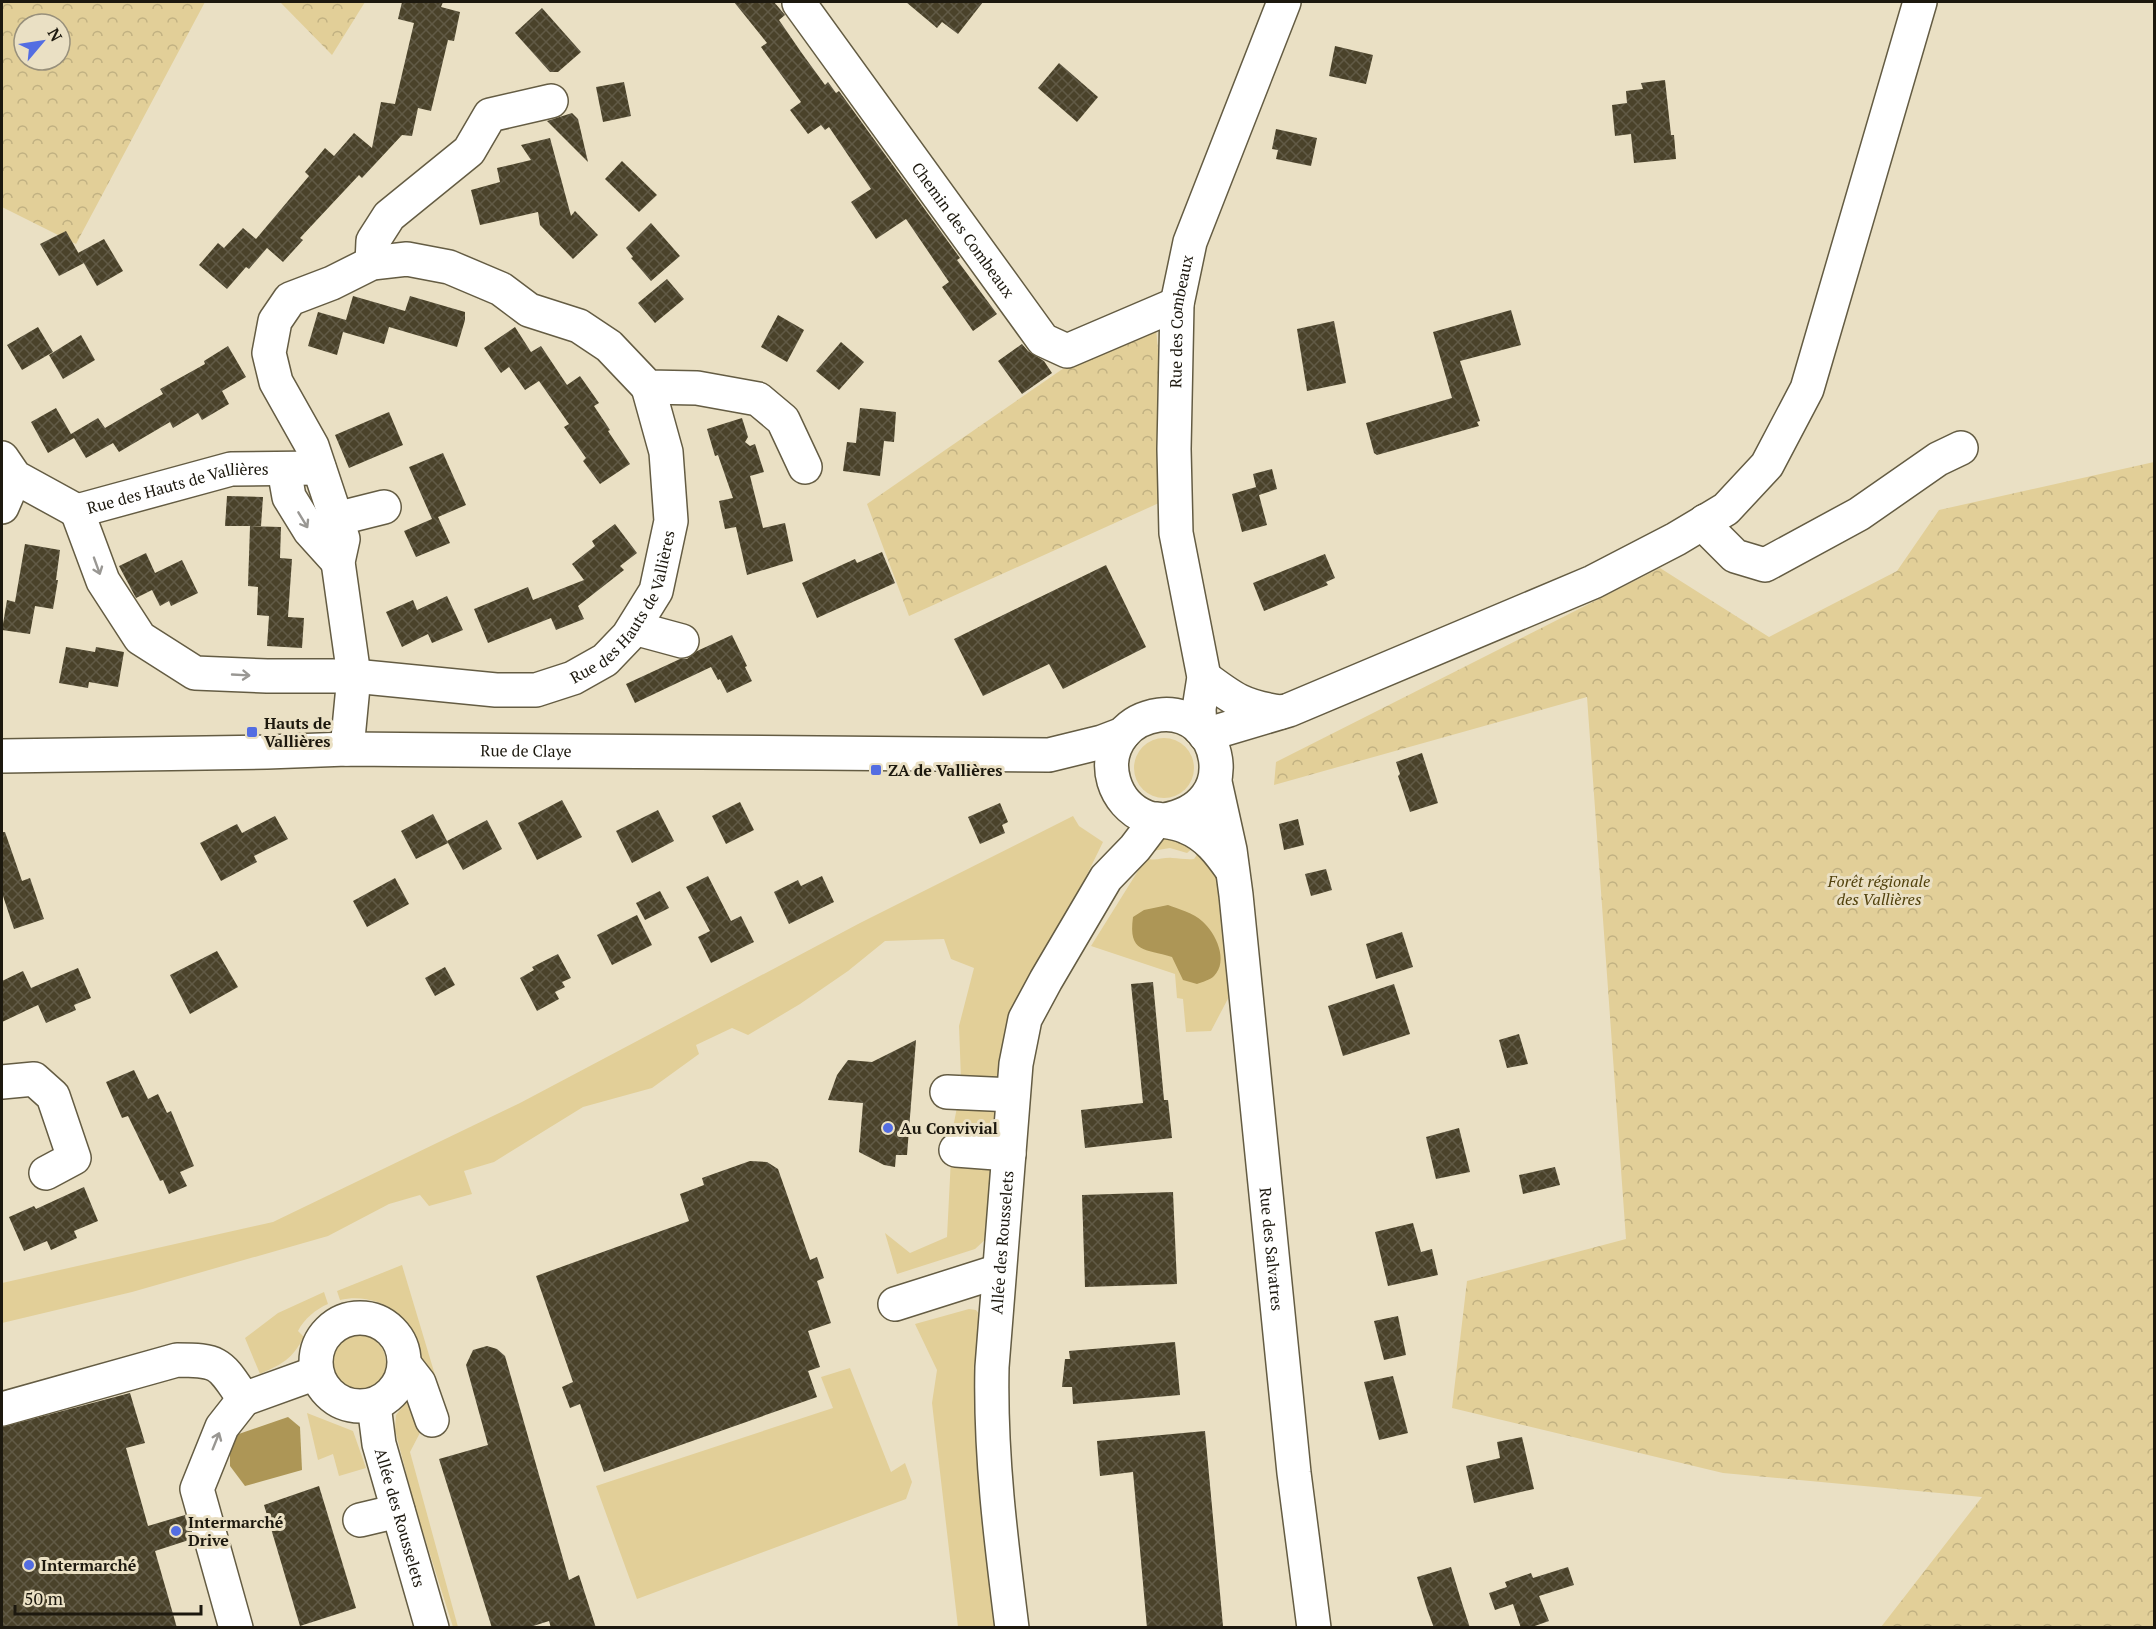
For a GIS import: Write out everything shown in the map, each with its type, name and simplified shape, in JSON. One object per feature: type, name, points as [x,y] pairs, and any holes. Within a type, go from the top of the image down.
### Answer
[{"type":"street","name":"Rue des Combeaux","points":[[1203,732],[1199,709],[1202,667],[1176,533],[1174,448],[1177,304],[1190,242],[1284,2]]},
{"type":"street","points":[[1203,732],[1285,711],[1593,582],[1676,539],[1726,509],[1767,465],[1807,389],[1920,2]]},
{"type":"street","name":"Chemin des Combeaux","points":[[799,3],[1044,340],[1067,351],[1177,304]]},
{"type":"street","points":[[372,263],[373,241],[389,216],[469,151],[490,115],[551,101]]},
{"type":"street","points":[[347,749],[354,676],[338,562],[343,539],[312,446],[276,382],[269,353],[275,321],[290,299],[332,283],[372,263],[407,259],[449,267],[501,289],[529,310],[579,326],[609,346],[648,387],[697,388],[758,399],[783,420],[806,467]]},
{"type":"street","name":"Rue des Hauts de Vallières","points":[[319,468],[231,469],[77,512],[103,581],[140,638],[195,672],[267,676],[354,676],[496,690],[536,690],[573,678],[605,660],[634,628],[656,591],[671,521],[666,452],[648,387]]},
{"type":"street","points":[[1705,521],[1711,532],[1735,556],[1765,564],[1859,514],[1938,459],[1961,448]]},
{"type":"street","points":[[2,507],[8,467],[77,512]]},
{"type":"street","name":"Rue des Hauts de Vallières","points":[[284,470],[289,497],[310,531],[338,562]]},
{"type":"street","points":[[336,519],[384,507]]},
{"type":"street","points":[[634,628],[682,642]]},
{"type":"street","points":[[1232,870],[1220,853],[1201,835],[1186,827],[1148,818],[1133,810],[1117,790],[1111,766],[1114,749],[1123,734],[1136,723],[1166,707],[1202,667],[1239,702],[1257,708],[1285,711]]},
{"type":"street","points":[[1216,773],[1285,711]]},
{"type":"street","points":[[1151,716],[1177,716],[1203,732],[1213,749],[1216,773],[1208,797],[1196,810],[1181,818],[1161,820]]},
{"type":"street","name":"Rue de Claye","points":[[2,756],[347,749],[1049,755],[1102,742],[1123,734]]},
{"type":"street","name":"Rue de Claye","points":[[1049,755],[1101,773],[1117,790]]},
{"type":"street","name":"Rue des Salvatres","points":[[1216,773],[1230,850],[1242,947],[1294,1473],[1314,1628]]},
{"type":"street","name":"Allée des Rousselets","points":[[1106,878],[1116,838],[1117,790]]},
{"type":"street","name":"Allée des Rousselets","points":[[1012,1628],[998,1514],[991,1413],[992,1367],[1016,1064],[1025,1019],[1106,878],[1161,820]]},
{"type":"street","points":[[2,1082],[34,1079],[53,1096],[74,1158],[46,1173]]},
{"type":"street","points":[[947,1092],[1013,1095]]},
{"type":"street","points":[[956,1150],[1009,1154]]},
{"type":"street","points":[[895,1304],[999,1271]]},
{"type":"street","points":[[358,1317],[373,1319],[386,1326],[396,1336],[403,1350],[405,1365],[402,1378],[386,1399],[374,1405],[360,1407],[345,1405],[332,1398],[322,1387],[316,1373],[316,1354],[323,1336],[332,1327],[344,1320],[358,1317]]},
{"type":"street","points":[[2,1409],[177,1360],[206,1360],[224,1368],[254,1395]]},
{"type":"street","points":[[405,1365],[419,1383],[432,1420]]},
{"type":"street","points":[[236,1628],[197,1489],[222,1426],[254,1395],[316,1373]]},
{"type":"street","name":"Allée des Rousselets","points":[[374,1405],[379,1444],[432,1628]]},
{"type":"street","points":[[360,1520],[398,1511]]},
{"type":"green space","points":[[2,2],[205,2],[76,244],[2,207]]},
{"type":"green space","points":[[280,2],[365,2],[332,55]]},
{"type":"green space","points":[[1156,329],[1161,380],[1159,503],[909,616],[867,504],[1061,370]]},
{"type":"green space","name":"Forêt régionale des Vallières","points":[[2154,462],[2154,1627],[1881,1627],[1982,1497],[1723,1473],[1452,1408],[1467,1281],[1626,1239],[1587,697],[1274,785],[1276,762],[1660,568],[1769,637],[1897,571],[1939,510]]},
{"type":"green space","points":[[1164,738],[1181,743],[1189,751],[1194,768],[1189,785],[1181,793],[1164,798],[1147,793],[1139,785],[1134,768],[1139,751],[1147,743]]},
{"type":"green space","points":[[1073,816],[1079,826],[1103,842],[1051,948],[999,1079],[961,1079],[959,1026],[974,968],[951,959],[944,939],[885,941],[848,971],[800,1004],[748,1035],[732,1028],[696,1045],[699,1054],[652,1088],[583,1107],[494,1162],[464,1171],[472,1194],[429,1206],[420,1195],[389,1204],[328,1236],[132,1292],[2,1323],[2,1283],[273,1222],[520,1103],[860,923]]},
{"type":"green space","points":[[1171,836],[1195,846],[1187,853],[1170,848],[1152,851],[1152,840]]},
{"type":"green space","points":[[1200,850],[1212,862],[1220,883],[1232,991],[1211,1031],[1186,1032],[1183,999],[1177,998],[1175,974],[1091,946],[1146,858],[1153,860],[1194,859]]},
{"type":"green space","points":[[958,1102],[999,1106],[996,1140],[951,1138]]},
{"type":"green space","points":[[951,1158],[996,1164],[988,1237],[975,1249],[897,1274],[885,1233],[910,1253],[947,1237]]},
{"type":"green space","points":[[402,1265],[447,1415],[423,1371],[420,1352],[409,1327],[390,1309],[379,1303],[354,1298],[340,1300],[337,1291]]},
{"type":"green space","points":[[324,1292],[328,1304],[304,1322],[298,1331],[304,1337],[295,1351],[281,1364],[260,1374],[245,1338],[278,1313]]},
{"type":"green space","points":[[969,1309],[976,1310],[984,1320],[1005,1627],[958,1627],[932,1403],[937,1370],[915,1324]]},
{"type":"green space","points":[[357,1334],[368,1336],[381,1347],[386,1363],[384,1374],[373,1387],[357,1392],[346,1390],[333,1379],[328,1363],[330,1352],[341,1339]]},
{"type":"green space","points":[[850,1368],[891,1472],[905,1463],[912,1482],[906,1499],[637,1599],[596,1486],[833,1408],[821,1377]]},
{"type":"green space","points":[[414,1392],[423,1427],[410,1452],[458,1627],[453,1627],[415,1507],[395,1430],[396,1415]]},
{"type":"green space","points":[[307,1413],[353,1431],[366,1468],[339,1476],[333,1454],[318,1460]]},
{"type":"shaded area","points":[[1168,905],[1202,921],[1216,940],[1220,963],[1218,970],[1210,979],[1197,984],[1183,980],[1172,957],[1140,948],[1136,944],[1132,929],[1133,917],[1144,910]]},
{"type":"shaded area","points":[[288,1417],[300,1427],[302,1470],[245,1486],[230,1466],[230,1437]]},
{"type":"building","points":[[402,2],[443,2],[441,7],[460,12],[454,41],[448,40],[431,111],[418,108],[412,136],[402,135],[362,178],[359,175],[300,238],[303,240],[283,262],[267,248],[227,289],[199,265],[218,243],[224,248],[243,228],[256,239],[309,176],[305,172],[325,148],[334,156],[354,133],[372,148],[381,102],[395,104],[414,23],[398,19]]},
{"type":"building","points":[[734,2],[774,2],[785,15],[779,20],[801,52],[825,85],[828,82],[836,93],[839,91],[960,258],[957,260],[997,314],[973,331],[942,287],[949,282],[906,219],[876,239],[851,202],[871,189],[829,127],[825,130],[821,125],[808,134],[790,110],[801,102],[761,47],[767,43]]},
{"type":"building","points":[[906,2],[983,2],[958,34],[942,22],[937,28]]},
{"type":"building","points":[[542,8],[581,52],[558,72],[550,72],[515,33]]},
{"type":"building","points":[[1335,46],[1373,55],[1366,84],[1329,76]]},
{"type":"building","points":[[1059,63],[1098,97],[1077,122],[1038,88]]},
{"type":"building","points":[[1665,80],[1676,159],[1634,163],[1631,134],[1615,136],[1612,105],[1627,103],[1626,91],[1643,89],[1641,83]]},
{"type":"building","points":[[624,82],[631,116],[603,122],[596,87]]},
{"type":"building","points":[[572,113],[578,119],[588,162],[547,121]]},
{"type":"building","points":[[1276,129],[1317,138],[1311,166],[1276,159],[1278,150],[1272,149]]},
{"type":"building","points":[[550,138],[571,216],[575,211],[598,235],[573,259],[540,225],[538,212],[480,225],[471,190],[500,182],[497,168],[531,160],[521,145]]},
{"type":"building","points":[[622,161],[657,195],[639,212],[605,179]]},
{"type":"building","points":[[651,223],[680,256],[651,281],[631,258],[633,257],[626,248]]},
{"type":"building","points":[[66,231],[84,263],[59,276],[40,244]]},
{"type":"building","points":[[104,239],[123,271],[97,286],[78,253]]},
{"type":"building","points":[[667,279],[684,299],[655,323],[638,303]]},
{"type":"building","points":[[353,296],[405,311],[410,296],[465,312],[457,347],[389,327],[384,344],[343,332],[337,355],[308,346],[318,312],[346,320]]},
{"type":"building","points":[[1511,310],[1521,345],[1460,361],[1480,421],[1477,422],[1479,426],[1377,455],[1374,453],[1366,423],[1452,398],[1433,332]]},
{"type":"building","points":[[778,315],[804,330],[787,362],[761,347]]},
{"type":"building","points":[[1334,321],[1346,383],[1307,391],[1297,329]]},
{"type":"building","points":[[38,327],[53,352],[22,370],[7,345]]},
{"type":"building","points":[[515,327],[531,352],[541,346],[567,385],[580,376],[599,403],[594,406],[630,464],[600,484],[583,461],[586,458],[564,427],[569,424],[539,381],[525,390],[509,367],[501,373],[484,348]]},
{"type":"building","points":[[81,335],[95,360],[63,379],[49,355]]},
{"type":"building","points":[[841,342],[864,362],[839,390],[816,371]]},
{"type":"building","points":[[1022,344],[1028,351],[1044,361],[1052,373],[1022,394],[998,361]]},
{"type":"building","points":[[228,346],[246,377],[222,391],[229,404],[202,420],[198,413],[173,428],[170,422],[119,452],[113,443],[86,458],[74,438],[48,453],[31,422],[56,408],[71,434],[98,418],[105,428],[163,394],[160,389],[205,364],[204,361]]},
{"type":"building","points":[[860,408],[896,412],[894,442],[884,441],[880,476],[843,471],[847,442],[856,443]]},
{"type":"building","points":[[389,412],[403,445],[349,468],[335,435]]},
{"type":"building","points":[[742,418],[748,437],[745,442],[750,446],[755,444],[764,472],[750,476],[763,528],[785,523],[793,561],[747,575],[736,527],[725,529],[719,501],[733,498],[718,455],[715,456],[707,429]]},
{"type":"building","points":[[443,453],[466,505],[438,517],[450,543],[416,557],[404,531],[432,519],[409,467]]},
{"type":"building","points":[[1272,469],[1277,489],[1259,495],[1267,525],[1242,532],[1232,494],[1256,487],[1253,474]]},
{"type":"building","points":[[227,496],[263,497],[261,526],[225,526]]},
{"type":"building","points":[[615,524],[637,553],[620,566],[624,570],[578,606],[584,619],[556,630],[551,618],[488,643],[474,609],[528,587],[533,600],[584,580],[572,564],[595,546],[592,541]]},
{"type":"building","points":[[250,526],[281,527],[280,558],[292,559],[288,617],[304,618],[302,648],[267,646],[269,616],[257,615],[258,587],[248,586]]},
{"type":"building","points":[[25,544],[60,550],[53,609],[35,606],[30,634],[2,630],[7,600],[15,602]]},
{"type":"building","points":[[882,552],[895,583],[817,618],[802,583],[855,559],[857,563]]},
{"type":"building","points":[[146,553],[155,573],[182,560],[198,593],[171,606],[169,601],[160,606],[152,590],[136,598],[119,566]]},
{"type":"building","points":[[1325,554],[1335,578],[1326,582],[1328,585],[1264,611],[1253,583]]},
{"type":"building","points":[[1106,565],[1146,647],[1063,689],[1049,664],[983,696],[954,639]]},
{"type":"building","points":[[447,596],[463,630],[432,643],[428,634],[402,647],[386,612],[413,600],[417,610]]},
{"type":"building","points":[[732,635],[752,681],[727,693],[711,667],[635,703],[626,684],[680,659],[687,659],[697,651]]},
{"type":"building","points":[[66,647],[95,652],[96,647],[124,652],[118,687],[89,682],[88,688],[59,683]]},
{"type":"building","points":[[1422,753],[1438,803],[1410,812],[1398,776],[1400,774],[1396,762]]},
{"type":"building","points":[[562,800],[582,837],[537,860],[518,823]]},
{"type":"building","points":[[740,802],[754,830],[726,844],[712,816]]},
{"type":"building","points":[[1000,803],[1008,822],[1002,825],[1005,833],[980,844],[968,817]]},
{"type":"building","points":[[658,810],[674,841],[632,863],[616,831]]},
{"type":"building","points":[[433,814],[448,843],[416,859],[401,831]]},
{"type":"building","points":[[275,816],[288,839],[254,856],[257,862],[221,881],[200,843],[237,824],[242,833]]},
{"type":"building","points":[[1298,819],[1304,845],[1284,850],[1279,824]]},
{"type":"building","points":[[487,820],[502,849],[463,870],[447,841]]},
{"type":"building","points":[[2,832],[5,832],[22,881],[30,878],[44,919],[14,929],[2,893]]},
{"type":"building","points":[[1326,869],[1332,890],[1311,896],[1305,874]]},
{"type":"building","points":[[708,876],[731,921],[741,916],[754,942],[711,963],[698,937],[710,931],[686,887]]},
{"type":"building","points":[[822,876],[834,902],[789,924],[774,892],[798,880],[801,886]]},
{"type":"building","points":[[395,878],[409,904],[367,927],[353,901]]},
{"type":"building","points":[[660,891],[669,908],[645,920],[636,903]]},
{"type":"building","points":[[637,915],[652,945],[612,965],[597,935]]},
{"type":"building","points":[[1402,932],[1413,967],[1376,979],[1366,944]]},
{"type":"building","points":[[217,951],[238,987],[190,1014],[170,975]]},
{"type":"building","points":[[558,954],[571,978],[562,982],[565,987],[555,992],[559,999],[537,1011],[520,978],[534,970],[532,967]]},
{"type":"building","points":[[445,967],[455,985],[435,996],[425,978]]},
{"type":"building","points":[[78,968],[91,998],[74,1005],[76,1010],[46,1023],[38,1005],[2,1022],[2,981],[23,971],[31,988]]},
{"type":"building","points":[[1153,982],[1164,1100],[1168,1100],[1172,1138],[1085,1148],[1081,1110],[1143,1103],[1131,984]]},
{"type":"building","points":[[1394,984],[1410,1034],[1343,1056],[1328,1006]]},
{"type":"building","points":[[1519,1034],[1528,1064],[1507,1068],[1499,1040]]},
{"type":"building","points":[[916,1040],[907,1155],[896,1155],[895,1167],[884,1165],[859,1152],[863,1103],[828,1100],[837,1075],[848,1060],[872,1062]]},
{"type":"building","points":[[134,1070],[148,1099],[158,1094],[167,1113],[171,1111],[194,1166],[180,1172],[187,1186],[169,1194],[163,1180],[160,1181],[128,1116],[122,1118],[106,1082]]},
{"type":"building","points":[[1459,1128],[1470,1172],[1436,1179],[1426,1137]]},
{"type":"building","points":[[750,1161],[767,1162],[778,1169],[810,1260],[817,1257],[824,1278],[817,1281],[831,1323],[808,1331],[820,1367],[808,1371],[817,1397],[604,1472],[580,1404],[570,1408],[562,1387],[573,1382],[536,1276],[689,1221],[680,1194],[704,1185],[702,1178]]},
{"type":"building","points":[[1555,1167],[1560,1185],[1523,1194],[1519,1175]]},
{"type":"building","points":[[84,1187],[98,1221],[74,1231],[77,1238],[51,1250],[47,1241],[24,1251],[9,1217],[34,1206],[36,1209]]},
{"type":"building","points":[[1173,1192],[1177,1284],[1085,1287],[1082,1195]]},
{"type":"building","points":[[1413,1223],[1421,1252],[1432,1249],[1438,1275],[1388,1286],[1375,1232]]},
{"type":"building","points":[[1398,1316],[1406,1355],[1384,1360],[1374,1321]]},
{"type":"building","points":[[1175,1342],[1180,1395],[1073,1404],[1072,1387],[1062,1387],[1065,1359],[1070,1359],[1069,1351]]},
{"type":"building","points":[[487,1346],[497,1349],[505,1356],[569,1580],[579,1575],[596,1628],[551,1628],[549,1621],[527,1628],[492,1628],[439,1459],[488,1445],[466,1365],[473,1350]]},
{"type":"building","points":[[1393,1376],[1408,1433],[1379,1440],[1364,1382]]},
{"type":"building","points":[[130,1393],[145,1443],[126,1448],[148,1526],[185,1515],[192,1539],[155,1551],[177,1628],[2,1628],[2,1427]]},
{"type":"building","points":[[1205,1431],[1223,1626],[1147,1628],[1133,1472],[1100,1476],[1097,1441]]},
{"type":"building","points":[[1522,1437],[1534,1489],[1474,1503],[1466,1466],[1500,1458],[1497,1442]]},
{"type":"building","points":[[319,1486],[356,1608],[300,1626],[264,1505]]},
{"type":"building","points":[[1451,1567],[1470,1628],[1434,1628],[1417,1577]]},
{"type":"building","points":[[1568,1567],[1574,1585],[1539,1596],[1549,1621],[1529,1628],[1521,1628],[1513,1604],[1495,1610],[1489,1593],[1507,1587],[1505,1582],[1531,1573],[1533,1578]]},
{"type":"place","name":"Hauts de Vallières","points":[[252,732]]},
{"type":"place","name":"ZA de Vallières","points":[[876,770]]},
{"type":"place","name":"Au Convivial","points":[[888,1128]]},
{"type":"place","name":"Intermarché Drive","points":[[176,1531]]},
{"type":"place","name":"Intermarché","points":[[29,1565]]}]
